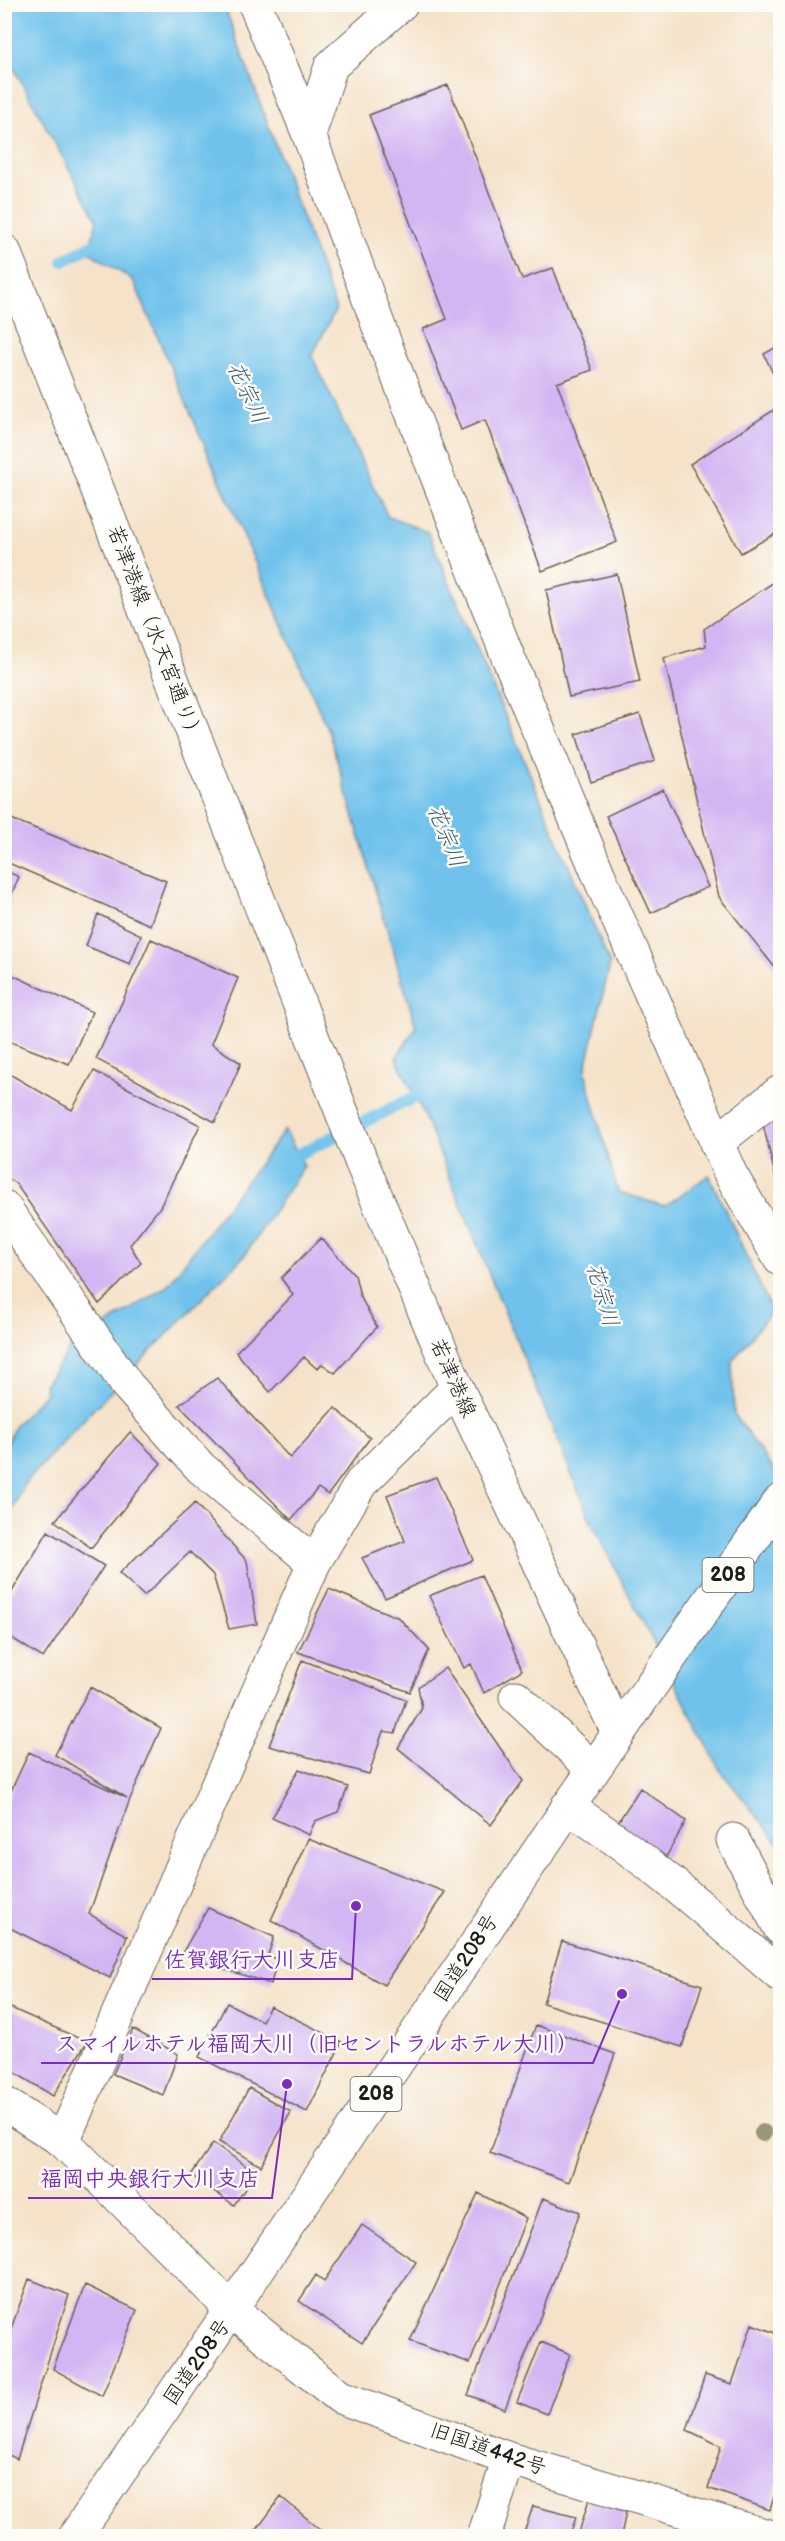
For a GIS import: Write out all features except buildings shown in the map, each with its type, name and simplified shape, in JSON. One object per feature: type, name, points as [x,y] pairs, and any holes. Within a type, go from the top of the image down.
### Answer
[{"type":"main road","points":[[255,4],[309,135],[387,349],[506,652],[606,894],[731,1175],[780,1259]]},
{"type":"main road","points":[[309,135],[332,66],[401,4]]},
{"type":"main road","name":"若津港線（水天宮通り）","points":[[4,250],[305,1017]]},
{"type":"main road","name":"若津港線","points":[[305,1017],[361,1161],[457,1388],[618,1733]]},
{"type":"main road","points":[[716,1143],[780,1092]]},
{"type":"main road","points":[[4,1207],[125,1382],[201,1468],[314,1563]]},
{"type":"main road","points":[[63,2141],[314,1563],[361,1483],[457,1388]]},
{"type":"main road","name":"国道208号","points":[[75,2536],[233,2311],[567,1807],[780,1501]]},
{"type":"main road","points":[[516,1697],[593,1769]]},
{"type":"main road","points":[[567,1807],[600,1827],[682,1891],[780,1975]]},
{"type":"main road","points":[[733,1840],[780,1928]]},
{"type":"main road","name":"旧国道442号","points":[[4,2103],[63,2141],[233,2311],[340,2397],[509,2459],[768,2536]]},
{"type":"main road","points":[[484,2536],[509,2459]]},
{"type":"water","name":"花宗川","points":[[4,5],[224,5],[336,309],[312,356],[388,517],[428,532],[610,964],[585,1072],[618,1192],[665,1206],[709,1175],[772,1311],[732,1361],[734,1414],[780,1479],[780,1845],[720,1770],[591,1522],[424,1115],[396,1058],[416,1027],[329,733],[133,280],[89,252],[97,220],[5,52]]},
{"type":"water","points":[[285,1130],[304,1166],[244,1256],[87,1416],[25,1483],[5,1526],[4,1449],[16,1424],[46,1393],[44,1385],[71,1347],[167,1286]]},
{"type":"waterway","points":[[63,261],[104,239]]},
{"type":"waterway","points":[[287,1167],[295,1156],[429,1090]]},
{"type":"place","name":"佐賀銀行大川支店","points":[[356,1906]]},
{"type":"place","name":"スマイルホテル福岡大川（旧セントラルホテル大川）","points":[[622,1994]]},
{"type":"place","name":"福岡中央銀行大川支店","points":[[287,2084]]}]
